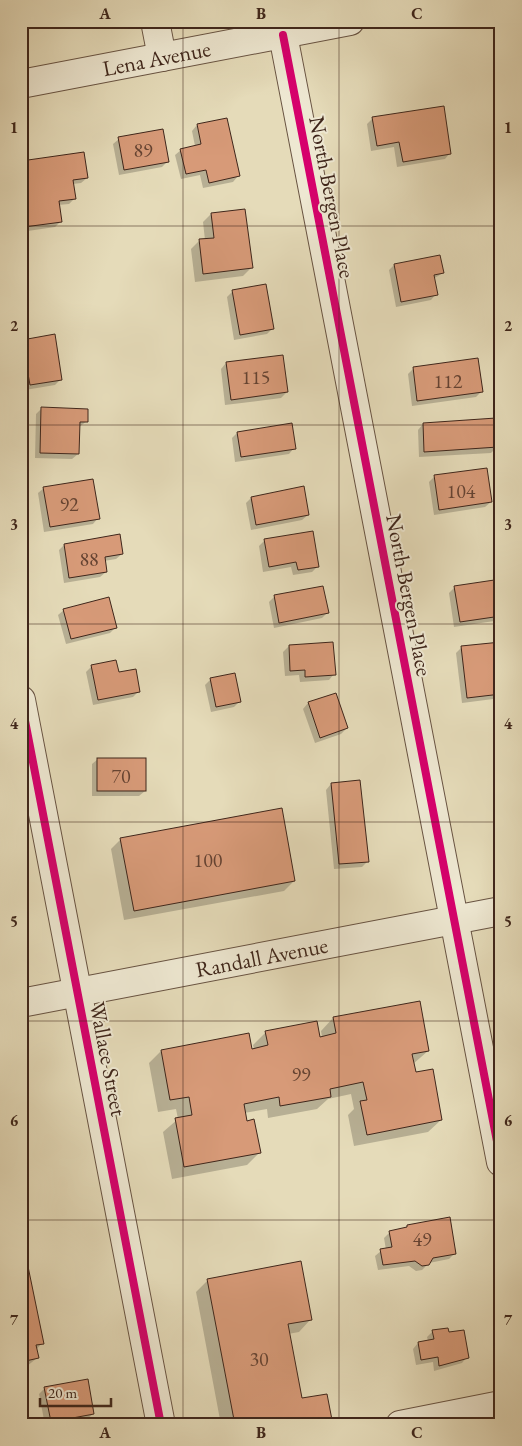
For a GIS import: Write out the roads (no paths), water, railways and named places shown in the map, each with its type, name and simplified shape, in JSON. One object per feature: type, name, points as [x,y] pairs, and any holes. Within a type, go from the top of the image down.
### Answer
[{"type":"street","points":[[155,21],[162,57]]},
{"type":"street","name":"Lena Avenue","points":[[21,84],[350,21]]},
{"type":"street","name":"North Bergen Place","points":[[283,35],[501,1162]]},
{"type":"street","name":"Wallace Street","points":[[21,700],[161,1425]]},
{"type":"street","name":"Randall Avenue","points":[[21,1003],[501,911]]},
{"type":"street","points":[[400,1425],[501,1405]]}]
